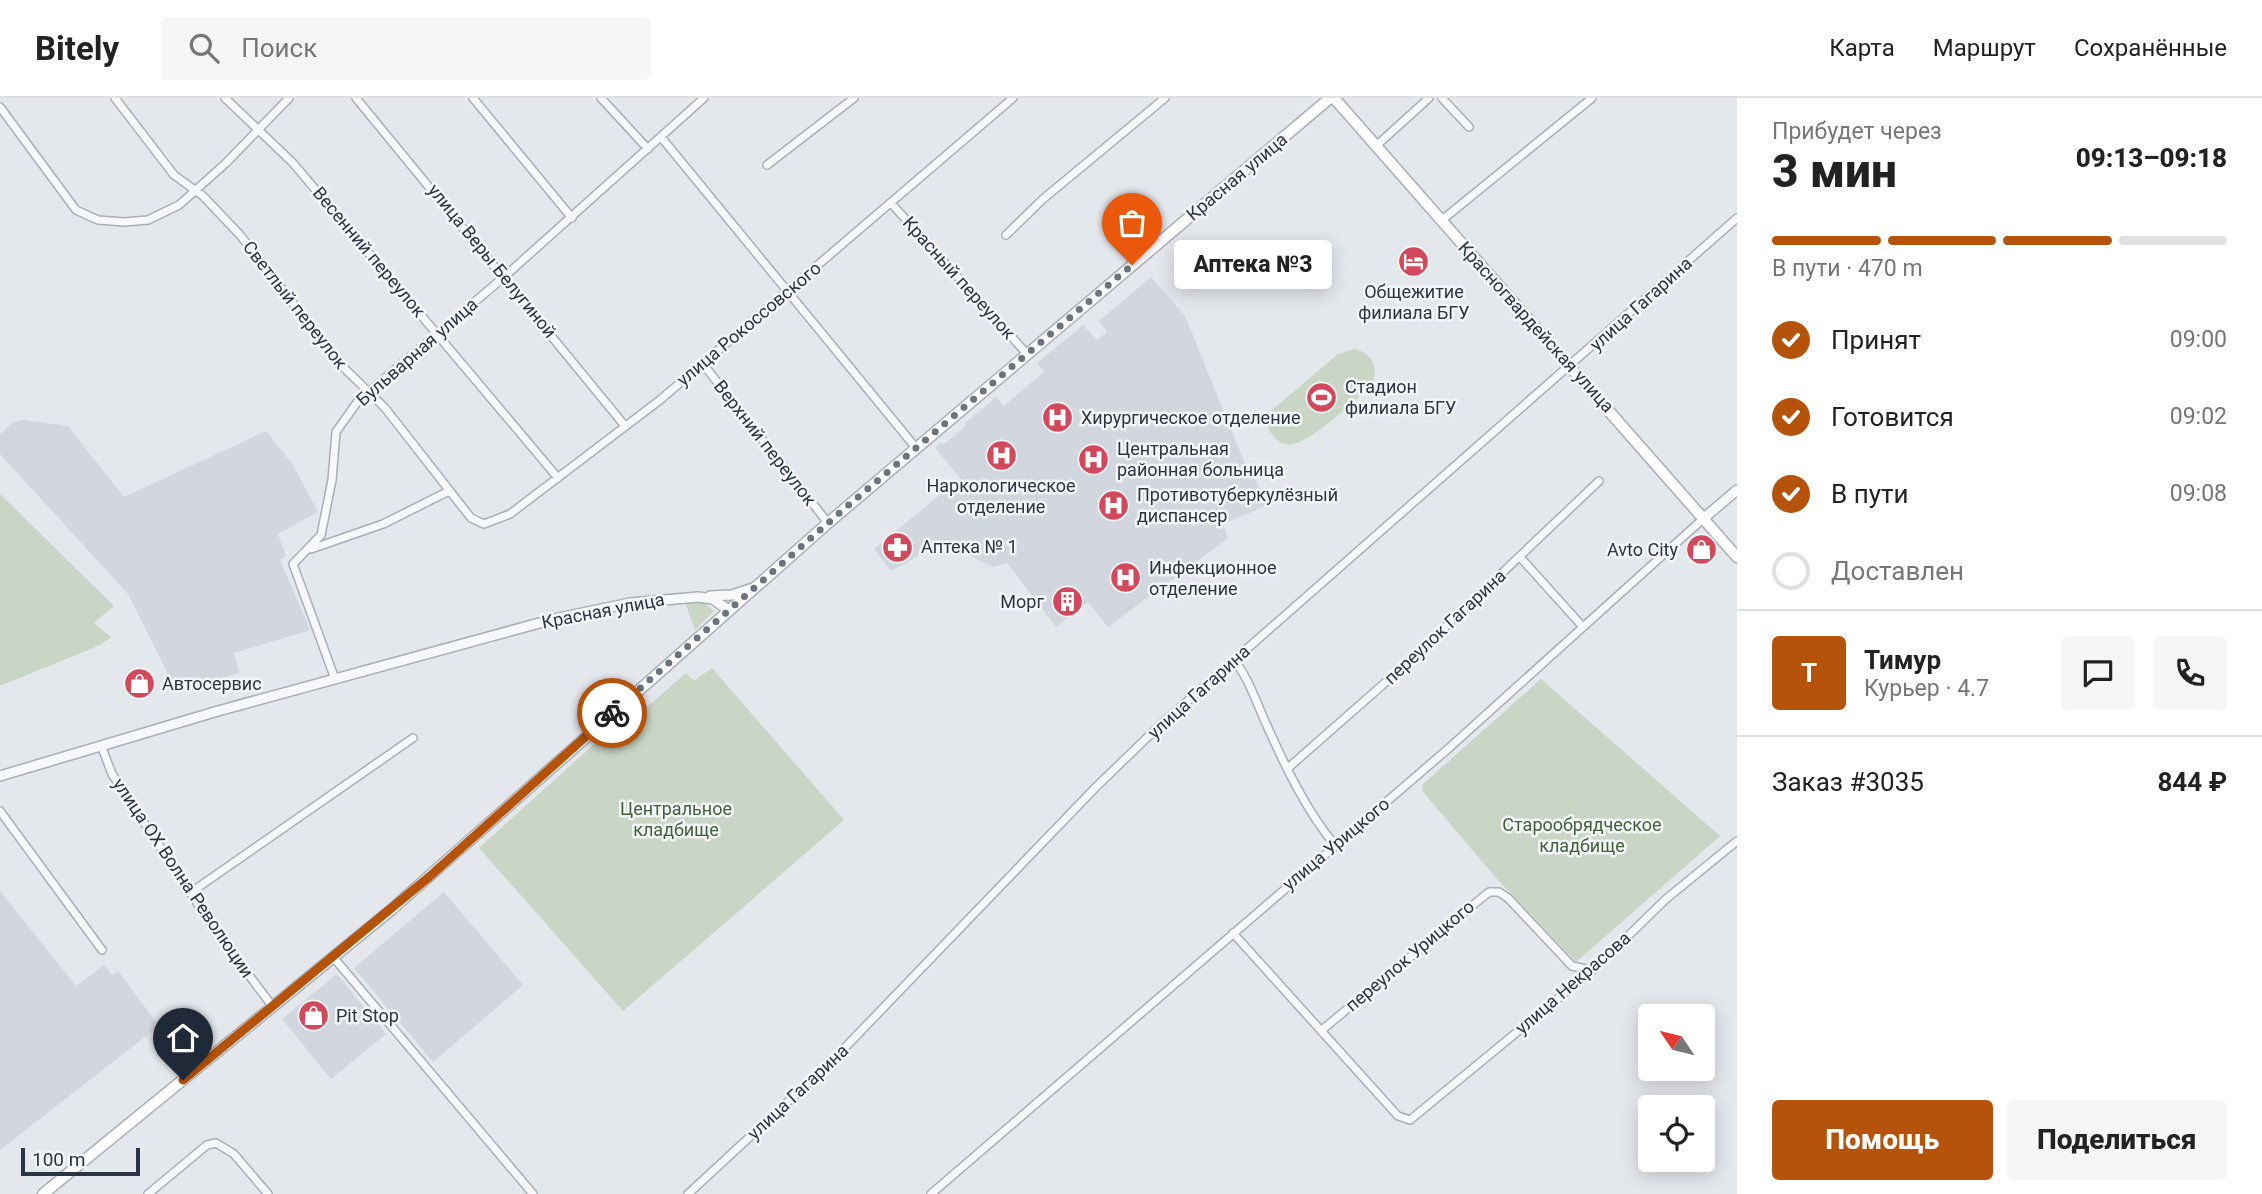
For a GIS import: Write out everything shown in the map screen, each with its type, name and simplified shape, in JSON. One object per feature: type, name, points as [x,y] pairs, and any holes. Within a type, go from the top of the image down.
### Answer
[{"type":"main road","name":"Красногвардейская улица","points":[[1332,98],[1572,366],[1737,557]]},
{"type":"main road","name":"Красная улица","points":[[728,610],[1332,98]]},
{"type":"main road","points":[[44,1194],[334,958],[499,816],[728,610]]},
{"type":"street","name":"Светлый переулок","points":[[115,98],[173,175],[197,190],[240,235],[342,366],[370,392],[471,518]]},
{"type":"street","name":"Весенний переулок","points":[[225,98],[258,128],[307,180],[558,478]]},
{"type":"street","points":[[0,107],[80,213],[97,220],[137,222],[164,214],[197,190],[289,98]]},
{"type":"street","name":"улица Веры Белугиной","points":[[356,98],[625,426]]},
{"type":"street","points":[[472,98],[572,218]]},
{"type":"street","points":[[601,98],[648,149]]},
{"type":"street","name":"Бульварная улица","points":[[335,679],[293,569],[297,557],[318,540],[322,529],[332,480],[337,428],[353,406],[504,278],[704,98]]},
{"type":"street","points":[[767,165],[854,98]]},
{"type":"street","name":"улица Рокоссовского","points":[[471,518],[481,524],[496,522],[558,478],[703,364],[1013,98]]},
{"type":"street","points":[[1006,235],[1043,199],[1165,98]]},
{"type":"street","points":[[1376,146],[1429,98]]},
{"type":"street","points":[[1442,98],[1469,127]]},
{"type":"street","points":[[1442,220],[1592,98]]},
{"type":"street","points":[[661,137],[786,293],[916,448]]},
{"type":"street","name":"Красный переулок","points":[[891,203],[1027,354]]},
{"type":"street","name":"улица Гагарина","points":[[688,1194],[833,1060],[1113,770],[1234,660],[1572,366],[1737,218]]},
{"type":"street","name":"Верхний переулок","points":[[703,364],[828,523]]},
{"type":"street","name":"переулок Гагарина","points":[[1288,768],[1393,677],[1599,481]]},
{"type":"street","name":"улица Урицкого","points":[[931,1194],[1459,740],[1737,490]]},
{"type":"street","points":[[307,550],[383,524],[449,491]]},
{"type":"street","points":[[1520,557],[1583,627]]},
{"type":"street","name":"Красная улица","points":[[0,776],[335,679],[599,609],[732,595],[752,588]]},
{"type":"street","points":[[698,597],[713,599],[728,610]]},
{"type":"street","points":[[1234,660],[1244,674],[1288,768],[1320,826],[1335,845]]},
{"type":"street","points":[[190,893],[413,738]]},
{"type":"street","name":"улица ОХ Волна Революции","points":[[102,745],[109,769],[190,893],[273,1007]]},
{"type":"street","points":[[0,811],[102,950]]},
{"type":"street","name":"улица Некрасова","points":[[1323,1029],[1398,1116],[1407,1121],[1417,1117],[1594,969],[1666,899],[1737,841]]},
{"type":"street","name":"переулок Урицкого","points":[[1323,1029],[1489,892],[1499,892],[1508,898],[1573,966],[1582,970],[1594,969]]},
{"type":"street","points":[[1233,933],[1323,1029]]},
{"type":"street","points":[[334,958],[533,1194]]},
{"type":"street","points":[[148,1194],[207,1145],[216,1143],[234,1154],[268,1194]]},
{"type":"shaded area","name":"Центральная районная больница","points":[[1151,277],[1185,316],[1248,471],[1251,471],[1268,505],[1223,524],[1228,538],[1108,627],[1088,602],[1056,627],[1007,563],[993,567],[943,542],[891,571],[874,549],[953,484],[957,488],[963,482],[935,448],[941,443],[943,445],[966,426],[965,423],[996,397],[1004,406],[1044,372],[1037,363],[1083,325],[1097,340],[1107,332],[1099,321]]},
{"type":"shaded area","points":[[22,420],[68,426],[124,497],[266,431],[293,465],[318,512],[278,534],[286,556],[280,560],[310,630],[234,653],[239,673],[177,692],[128,594],[0,454],[0,434],[12,423]]},
{"type":"shaded area","points":[[0,891],[76,986],[104,965],[112,975],[118,971],[159,1026],[0,1150]]},
{"type":"shaded area","points":[[444,892],[523,985],[433,1062],[354,968]]},
{"type":"shaded area","points":[[337,974],[386,1034],[331,1079],[282,1019]]},
{"type":"green space","name":"Стадион филиала БГУ","points":[[1355,349],[1366,354],[1372,361],[1375,370],[1373,382],[1335,418],[1302,441],[1286,444],[1275,438],[1268,428],[1271,411],[1338,354]]},
{"type":"green space","points":[[0,494],[114,606],[94,623],[111,637],[100,645],[0,686]]},
{"type":"green space","points":[[685,602],[703,602],[714,611],[695,630]]},
{"type":"green space","name":"Центральное кладбище","points":[[712,668],[844,820],[623,1011],[479,848],[633,709],[638,715],[686,673],[694,681]]},
{"type":"green space","name":"Старообрядческое кладбище","points":[[1541,679],[1720,836],[1576,962],[1497,879],[1423,792],[1422,785]]},
{"type":"way so far","points":[[612,713],[844,509],[1132,265]]},
{"type":"place","name":"Общежитие филиала БГУ","points":[[1414,261]]},
{"type":"place","name":"Аптека №3","points":[[1132,265]]},
{"type":"place","name":"Стадион филиала БГУ","points":[[1322,397]]},
{"type":"place","name":"Хирургическое отделение","points":[[1058,418]]},
{"type":"place","name":"Наркологическое отделение","points":[[1001,455]]},
{"type":"place","name":"Центральная районная больница","points":[[1094,459]]},
{"type":"place","name":"Противотуберкулёзный диспансер","points":[[1114,505]]},
{"type":"place","name":"Аптека № 1","points":[[898,547]]},
{"type":"place","name":"Avto City","points":[[1701,550]]},
{"type":"place","name":"Инфекционное отделение","points":[[1126,578]]},
{"type":"place","name":"Морг","points":[[1067,602]]},
{"type":"place","name":"Автосервис","points":[[139,684]]},
{"type":"place","name":"Pit Stop","points":[[313,1016]]},
{"type":"route","points":[[183,1080],[429,877],[612,713]]}]
